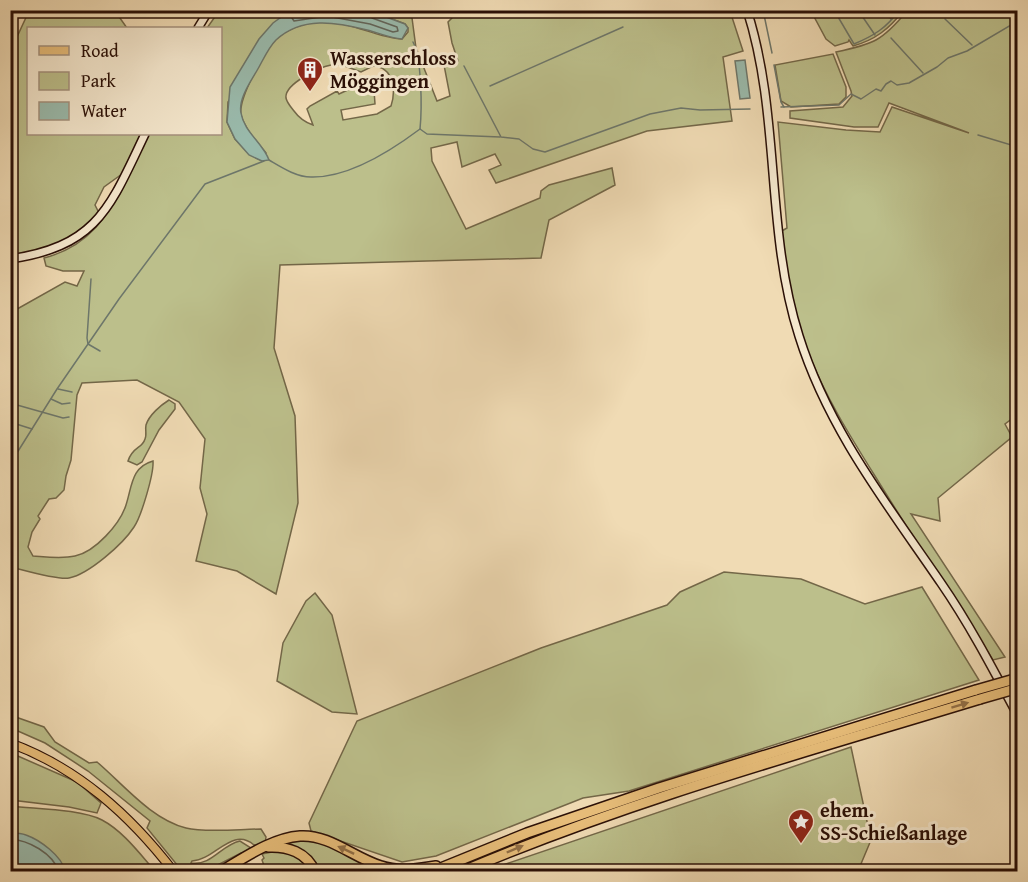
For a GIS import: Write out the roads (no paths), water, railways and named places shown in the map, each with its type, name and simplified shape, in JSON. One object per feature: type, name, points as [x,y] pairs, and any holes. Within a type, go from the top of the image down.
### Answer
[{"type":"highway","points":[[461,872],[528,843],[662,796],[978,694],[1017,678]]},
{"type":"highway","points":[[220,872],[281,840],[306,836],[330,842],[381,866],[426,870],[659,788],[978,694],[1017,688]]},
{"type":"highway","points":[[265,848],[278,847],[299,853],[307,859],[315,872]]},
{"type":"main road","points":[[10,743],[27,749],[70,772],[96,791],[137,828],[174,872]]},
{"type":"street","points":[[199,27],[209,10]]},
{"type":"street","points":[[747,10],[766,99],[781,261],[799,338],[827,405],[849,449],[965,620],[1017,716]]},
{"type":"street","points":[[10,259],[57,248],[81,236],[108,207],[144,135]]},
{"type":"water","points":[[299,10],[370,11],[405,24],[408,28],[402,39],[331,23],[308,24],[286,32],[276,40],[246,89],[241,107],[246,126],[269,160],[262,161],[249,155],[235,139],[227,122],[230,87],[259,39],[273,23],[287,13]]},
{"type":"water","points":[[745,60],[750,98],[740,99],[735,61]]},
{"type":"water","points":[[11,833],[26,835],[44,845],[60,860],[65,871],[11,871]]},
{"type":"waterway","points":[[763,10],[772,53]]},
{"type":"waterway","points":[[834,10],[854,44],[879,31],[899,10]]},
{"type":"waterway","points":[[858,10],[875,35]]},
{"type":"waterway","points":[[885,10],[891,19]]},
{"type":"waterway","points":[[945,19],[972,45]]},
{"type":"waterway","points":[[781,107],[839,105],[851,94],[861,99],[876,89],[881,91],[891,81],[897,85],[909,83],[948,58],[967,51],[1018,21]]},
{"type":"waterway","points":[[490,86],[623,27]]},
{"type":"waterway","points":[[891,38],[923,73]]},
{"type":"waterway","points":[[413,42],[420,72],[420,129],[427,134],[500,137]]},
{"type":"waterway","points":[[774,65],[784,107]]},
{"type":"waterway","points":[[464,66],[501,137],[519,139],[533,149],[545,152],[650,114],[681,108],[750,109]]},
{"type":"waterway","points":[[269,160],[300,175],[311,177],[340,173],[369,161],[420,129]]},
{"type":"waterway","points":[[978,135],[1018,147]]},
{"type":"waterway","points":[[10,464],[57,389],[119,299],[205,184],[264,161]]},
{"type":"waterway","points":[[91,279],[87,338],[88,344],[100,351]]},
{"type":"waterway","points":[[58,389],[72,392]]},
{"type":"waterway","points":[[51,399],[62,404],[70,403]]},
{"type":"waterway","points":[[10,403],[63,418],[69,417]]},
{"type":"waterway","points":[[10,422],[32,429]]},
{"type":"place","name":"Wasserschloss Möggingen","points":[[310,93]]},
{"type":"place","name":"ehem. SS-Schießanlage","points":[[801,845]]}]
